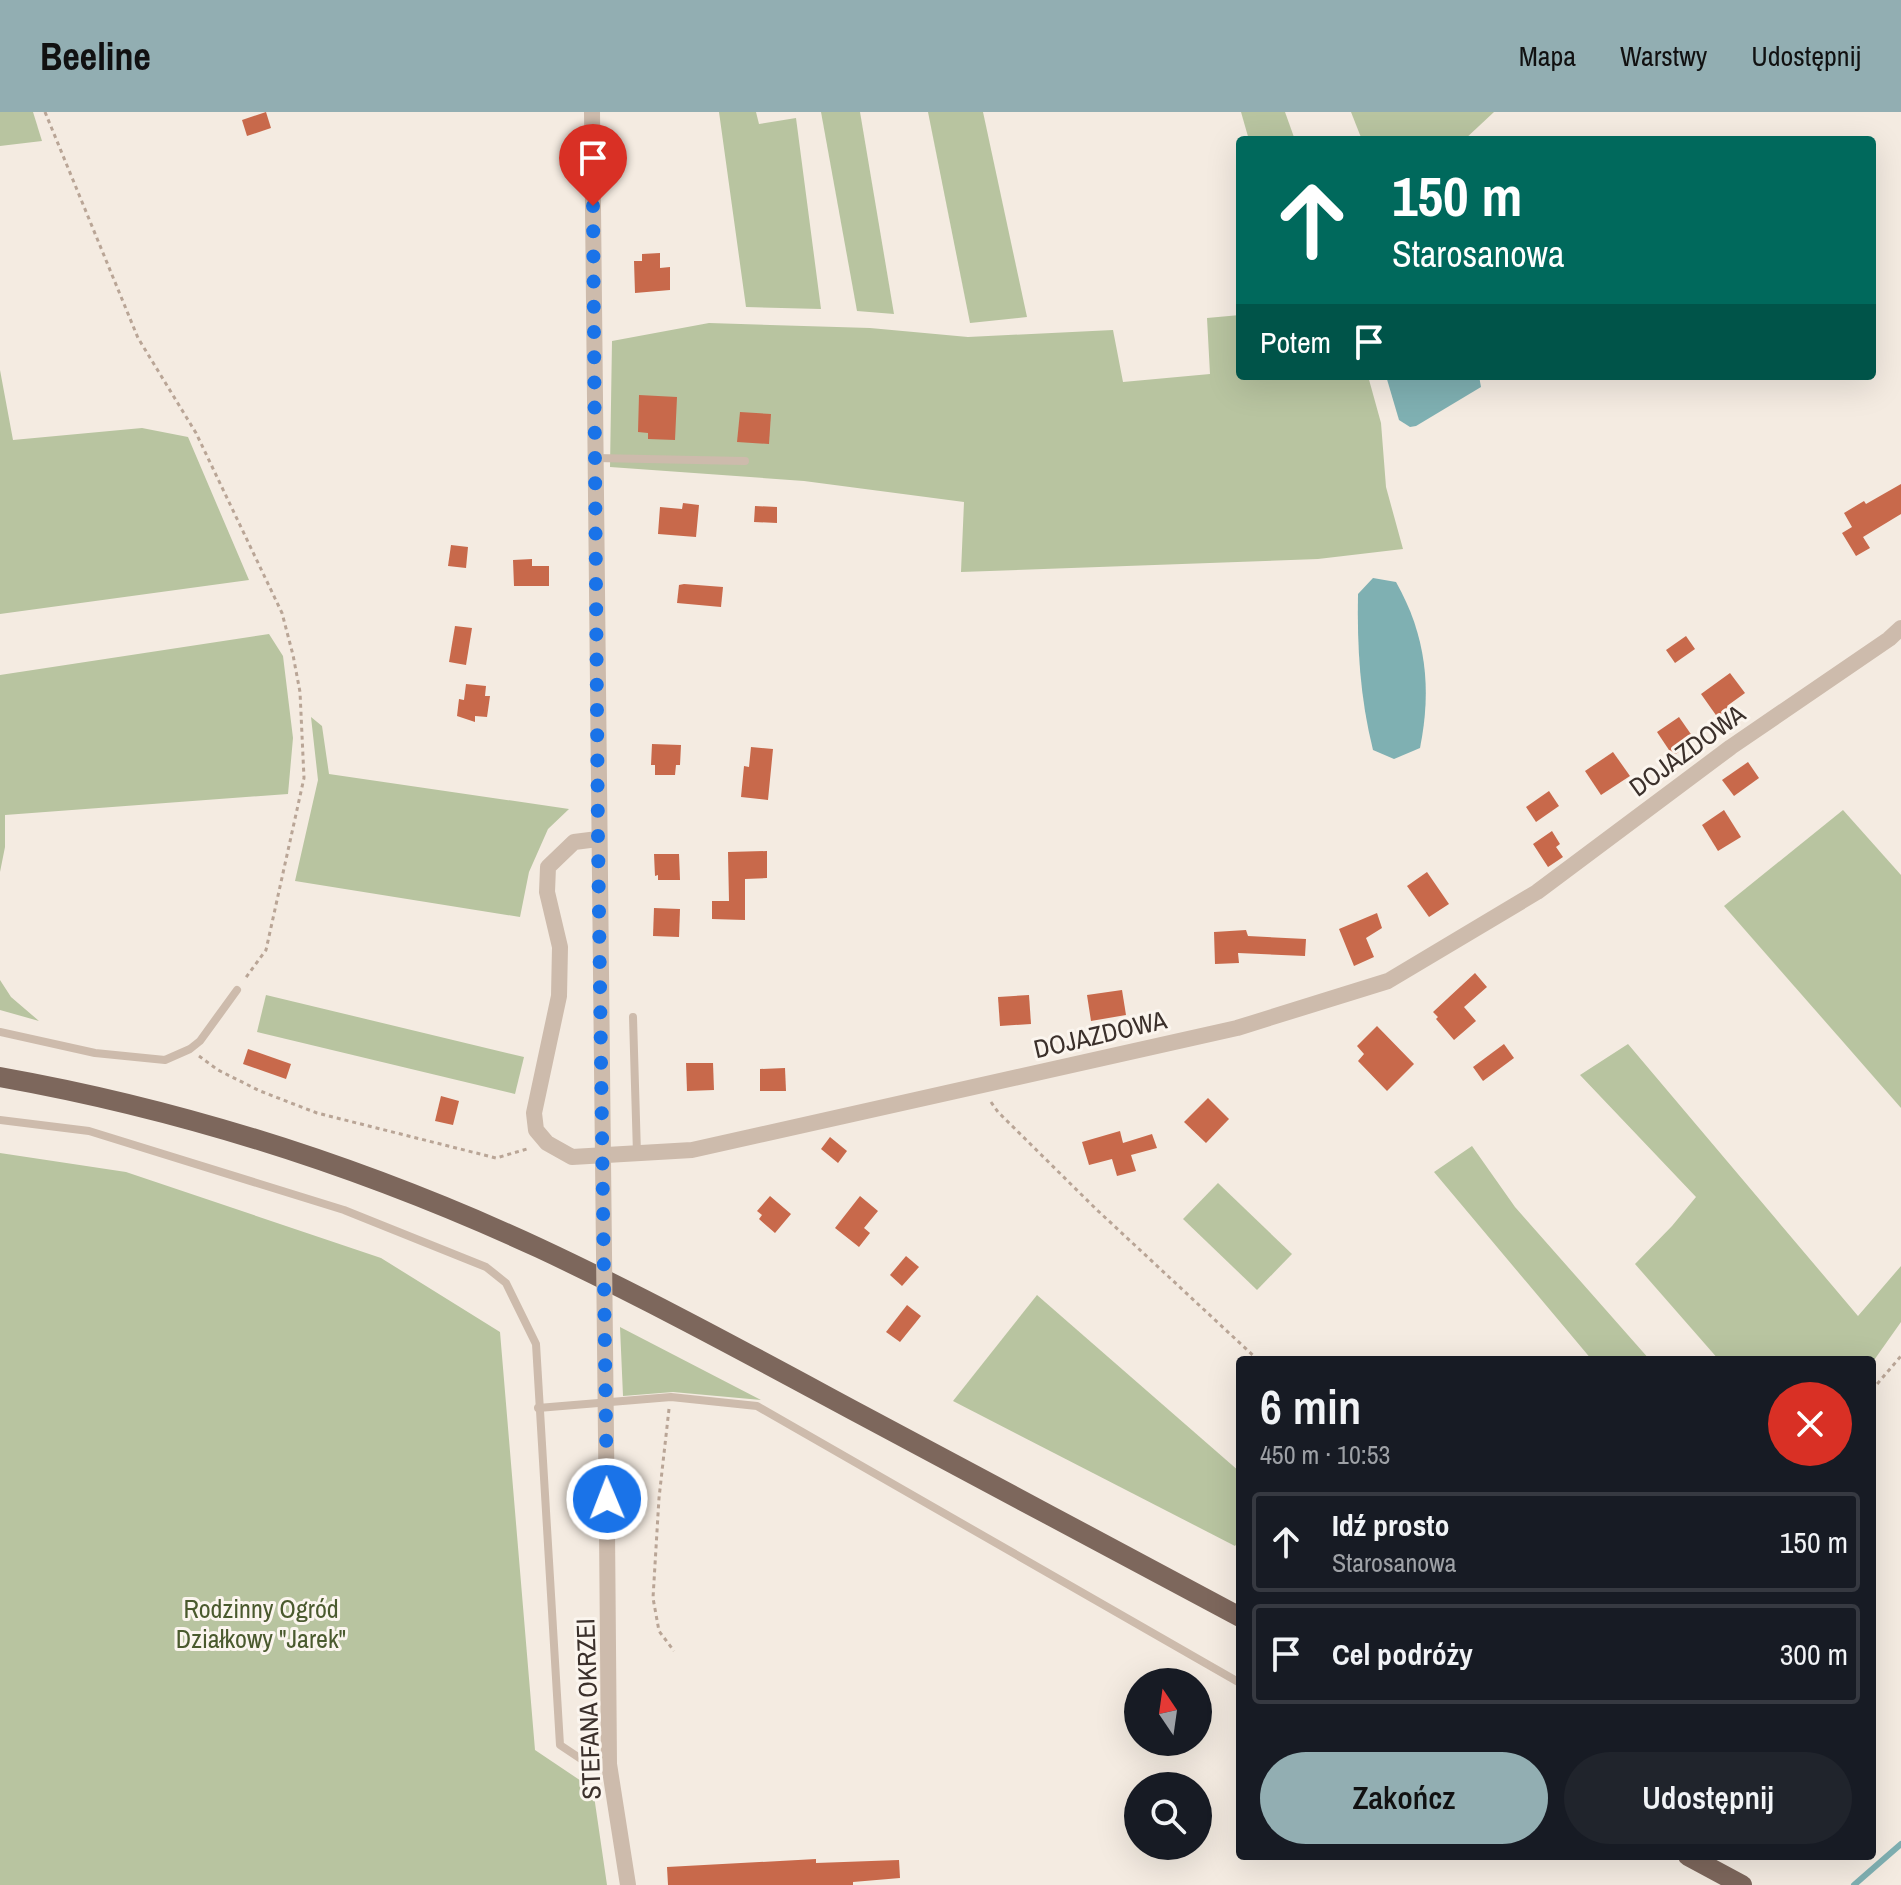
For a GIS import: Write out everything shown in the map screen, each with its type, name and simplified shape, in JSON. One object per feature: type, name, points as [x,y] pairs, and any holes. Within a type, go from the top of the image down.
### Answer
[{"type":"main road","points":[[0,1077],[129,1105],[334,1165],[427,1200],[538,1248],[644,1300],[1236,1615]]},
{"type":"main road","points":[[1695,1860],[1742,1885]]},
{"type":"street","name":"STEFANA OKRZEI","points":[[592,112],[609,1764],[628,1885]]},
{"type":"street","name":"DOJAZDOWA","points":[[547,1143],[572,1157],[692,1150],[1237,1028],[1388,981],[1537,892],[1731,747],[1901,628]]},
{"type":"street","points":[[547,1143],[536,1130],[534,1113],[559,996],[560,947],[547,892],[548,867],[574,842],[598,839]]},
{"type":"lane","points":[[596,458],[745,461]]},
{"type":"lane","points":[[0,1032],[95,1053],[165,1060],[200,1041],[237,990]]},
{"type":"lane","points":[[633,1017],[638,1155]]},
{"type":"lane","points":[[0,1120],[89,1131],[344,1210],[486,1267],[506,1283],[536,1344],[560,1745],[584,1761],[609,1764]]},
{"type":"lane","points":[[538,1408],[671,1397],[757,1406],[1236,1681]]},
{"type":"path","points":[[45,112],[138,338],[203,446],[282,613],[293,655],[300,692],[304,778],[266,950],[237,990]]},
{"type":"path","points":[[190,1049],[218,1070],[260,1091],[317,1113],[496,1158],[547,1143]]},
{"type":"path","points":[[979,1085],[998,1112],[1085,1198],[1254,1356]]},
{"type":"path","points":[[1876,1385],[1901,1356]]},
{"type":"path","points":[[671,1397],[659,1498],[653,1598],[659,1631],[674,1651]]},
{"type":"green space","points":[[0,112],[33,112],[42,141],[0,146]]},
{"type":"green space","points":[[719,112],[756,112],[759,124],[796,118],[821,309],[746,307]]},
{"type":"green space","points":[[821,112],[860,112],[894,314],[857,311]]},
{"type":"green space","points":[[928,112],[983,112],[1027,317],[970,323]]},
{"type":"green space","points":[[1241,112],[1285,112],[1294,136],[1248,136]]},
{"type":"green space","points":[[1351,112],[1494,112],[1468,136],[1360,136]]},
{"type":"green space","points":[[1236,315],[1236,380],[1369,380],[1381,423],[1386,487],[1403,549],[1318,559],[961,572],[964,502],[804,481],[610,467],[612,341],[709,323],[870,328],[968,337],[1113,330],[1123,382],[1210,374],[1207,318]]},
{"type":"green space","points":[[0,370],[13,440],[142,428],[188,437],[249,580],[0,614]]},
{"type":"green space","points":[[269,634],[283,656],[293,738],[288,794],[5,815],[5,847],[0,872],[0,675]]},
{"type":"green space","points":[[311,717],[322,726],[329,774],[569,809],[548,829],[529,872],[520,917],[295,881],[318,780]]},
{"type":"green space","points":[[1843,810],[1901,875],[1901,1108],[1724,906]]},
{"type":"green space","points":[[0,980],[11,997],[39,1021],[0,1010]]},
{"type":"green space","points":[[266,995],[524,1057],[515,1094],[257,1032]]},
{"type":"green space","points":[[1628,1044],[1858,1316],[1901,1266],[1901,1322],[1876,1357],[1716,1356],[1635,1264],[1696,1197],[1580,1075]]},
{"type":"green space","points":[[1472,1146],[1515,1207],[1646,1356],[1589,1356],[1434,1172]]},
{"type":"green space","name":"Rodzinny Ogród Działkowy \"Jarek\"","points":[[0,1153],[126,1172],[381,1258],[500,1332],[535,1750],[593,1789],[607,1885],[0,1885]]},
{"type":"green space","points":[[1218,1183],[1292,1254],[1257,1290],[1183,1219]]},
{"type":"green space","points":[[1037,1295],[1236,1469],[1236,1545],[1235,1546],[953,1401]]},
{"type":"green space","points":[[620,1327],[761,1400],[673,1392],[623,1396]]},
{"type":"water","points":[[1387,380],[1480,380],[1481,387],[1416,426],[1410,427],[1399,420]]},
{"type":"water","points":[[1373,578],[1396,582],[1414,622],[1424,662],[1426,704],[1420,748],[1394,759],[1373,750],[1362,692],[1358,594]]},
{"type":"building","points":[[266,112],[271,128],[247,136],[242,120]]},
{"type":"building","points":[[660,253],[660,268],[670,267],[670,290],[635,293],[634,261],[642,261],[642,254]]},
{"type":"building","points":[[639,395],[677,397],[675,440],[648,439],[648,433],[638,432]]},
{"type":"building","points":[[740,412],[771,414],[769,444],[737,442]]},
{"type":"building","points":[[1901,484],[1901,514],[1863,537],[1870,548],[1856,556],[1842,533],[1852,527],[1844,513]]},
{"type":"building","points":[[683,503],[699,505],[696,537],[658,534],[660,507],[682,509]]},
{"type":"building","points":[[755,506],[777,507],[777,523],[754,522]]},
{"type":"building","points":[[451,545],[468,547],[466,568],[448,566]]},
{"type":"building","points":[[532,559],[532,566],[549,566],[549,586],[514,586],[513,560]]},
{"type":"building","points":[[679,585],[723,587],[721,607],[677,603]]},
{"type":"building","points":[[455,626],[472,628],[466,665],[449,662]]},
{"type":"building","points":[[1686,636],[1695,649],[1675,663],[1666,650]]},
{"type":"building","points":[[1730,673],[1745,693],[1727,706],[1730,709],[1718,718],[1701,694]]},
{"type":"building","points":[[466,684],[486,686],[485,696],[490,696],[487,717],[475,716],[475,722],[457,716],[459,699],[464,700]]},
{"type":"building","points":[[1679,717],[1695,740],[1673,756],[1657,732]]},
{"type":"building","points":[[652,744],[681,745],[680,765],[676,765],[675,775],[655,775],[655,765],[651,765]]},
{"type":"building","points":[[751,747],[773,749],[768,800],[741,797],[744,766],[749,767]]},
{"type":"building","points":[[1613,752],[1630,776],[1601,795],[1585,771]]},
{"type":"building","points":[[1748,762],[1759,778],[1734,796],[1722,780]]},
{"type":"building","points":[[1549,791],[1559,806],[1536,822],[1526,807]]},
{"type":"building","points":[[1724,810],[1741,837],[1718,851],[1702,825]]},
{"type":"building","points":[[1552,831],[1560,844],[1556,847],[1563,857],[1548,867],[1533,844]]},
{"type":"building","points":[[767,851],[767,878],[745,879],[745,920],[712,919],[712,901],[729,901],[728,852]]},
{"type":"building","points":[[654,854],[679,854],[680,880],[658,880]]},
{"type":"building","points":[[1427,872],[1449,904],[1429,917],[1407,886]]},
{"type":"building","points":[[654,908],[680,909],[679,937],[653,936]]},
{"type":"building","points":[[1377,913],[1382,928],[1366,938],[1374,957],[1354,966],[1339,929]]},
{"type":"building","points":[[1246,930],[1248,936],[1306,939],[1305,956],[1238,953],[1239,963],[1215,964],[1214,932]]},
{"type":"building","points":[[1475,973],[1487,987],[1464,1007],[1476,1021],[1454,1040],[1433,1012]]},
{"type":"building","points":[[1122,990],[1126,1015],[1091,1021],[1087,995]]},
{"type":"building","points":[[1029,995],[1031,1024],[1000,1026],[998,997]]},
{"type":"building","points":[[1377,1026],[1414,1064],[1387,1091],[1358,1061],[1364,1054],[1357,1046]]},
{"type":"building","points":[[1504,1044],[1514,1058],[1483,1081],[1473,1067]]},
{"type":"building","points":[[248,1049],[291,1064],[286,1079],[243,1064]]},
{"type":"building","points":[[686,1063],[713,1063],[714,1090],[687,1091]]},
{"type":"building","points":[[785,1068],[786,1091],[760,1091],[760,1069]]},
{"type":"building","points":[[441,1096],[459,1101],[453,1125],[435,1121]]},
{"type":"building","points":[[1208,1098],[1229,1119],[1206,1143],[1184,1122]]},
{"type":"building","points":[[1120,1131],[1123,1143],[1152,1134],[1157,1148],[1131,1155],[1136,1171],[1117,1176],[1112,1159],[1089,1165],[1082,1142]]},
{"type":"building","points":[[830,1137],[847,1151],[838,1163],[821,1149]]},
{"type":"building","points":[[770,1196],[791,1214],[775,1233],[759,1219],[762,1215],[757,1211]]},
{"type":"building","points":[[860,1196],[878,1211],[864,1228],[870,1233],[859,1247],[835,1228]]},
{"type":"building","points":[[906,1256],[919,1267],[902,1286],[890,1275]]},
{"type":"building","points":[[907,1305],[921,1316],[900,1342],[886,1332]]},
{"type":"building","points":[[816,1859],[816,1863],[899,1860],[900,1878],[853,1882],[853,1885],[668,1885],[667,1867]]},
{"type":"waterway","points":[[1854,1885],[1901,1844]]},
{"type":"route","points":[[593,206],[607,1499]]}]
